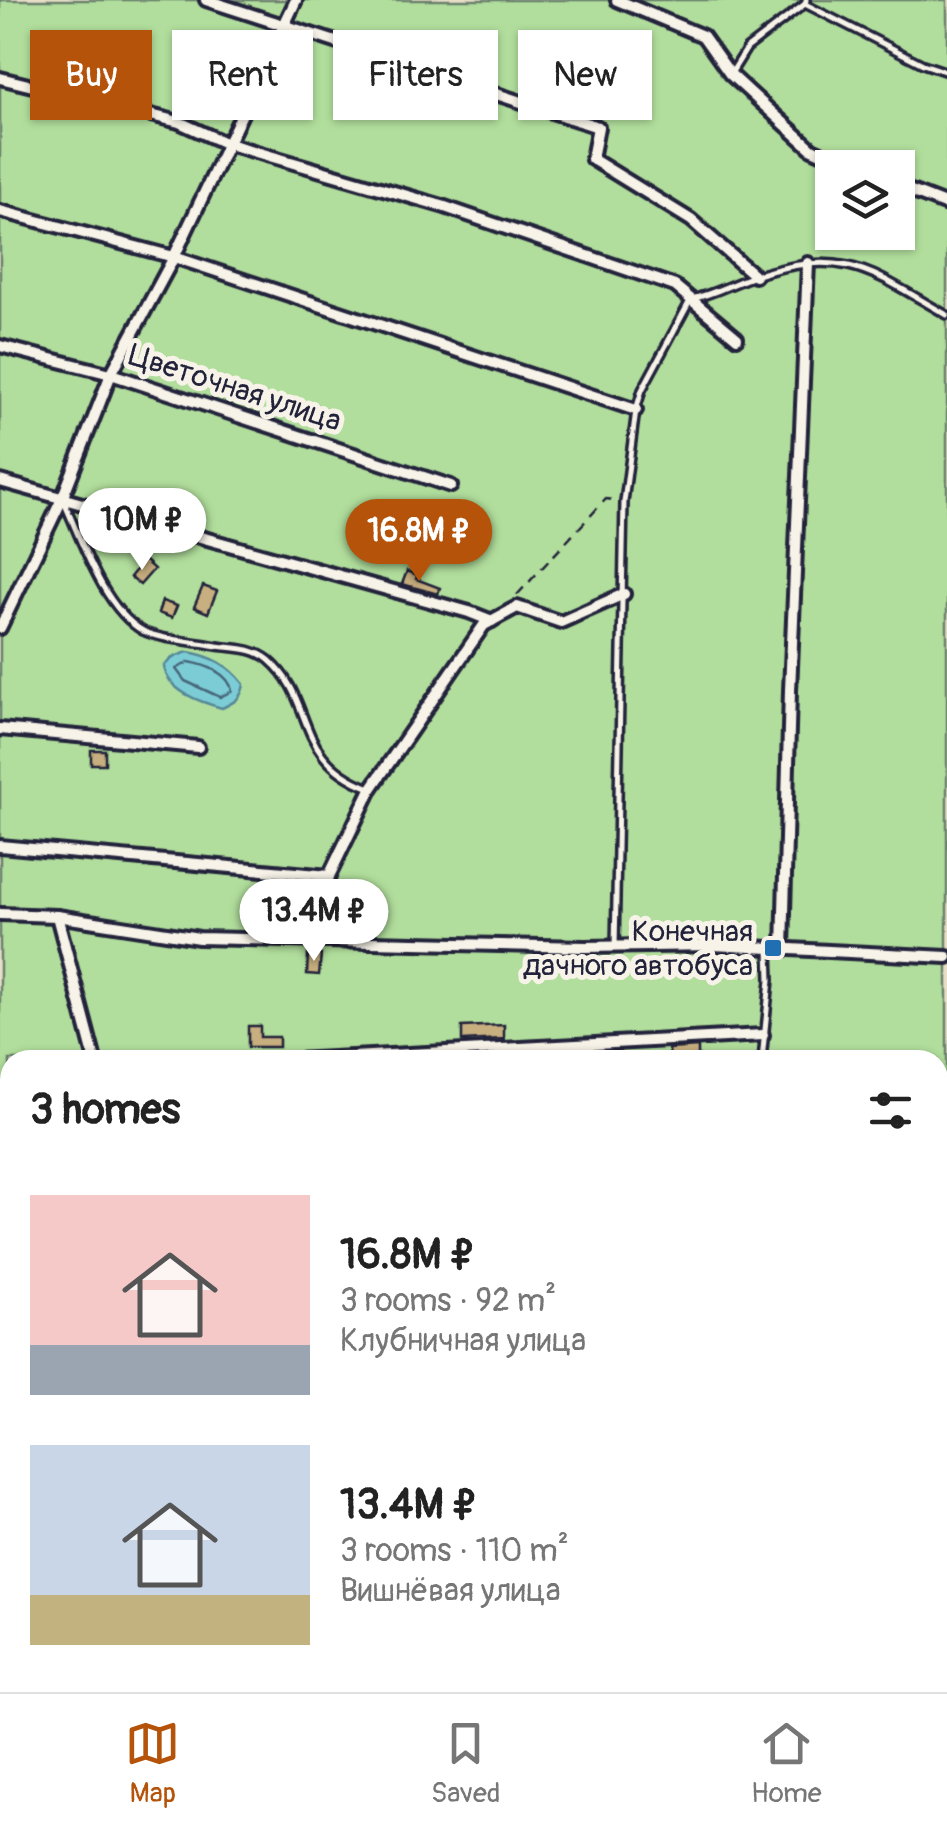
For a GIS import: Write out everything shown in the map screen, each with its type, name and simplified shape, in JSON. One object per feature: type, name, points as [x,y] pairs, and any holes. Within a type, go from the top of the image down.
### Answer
[{"type":"street","points":[[206,0],[598,127],[592,159],[691,220],[755,276]]},
{"type":"street","points":[[0,628],[62,500],[111,374],[174,256],[296,0]]},
{"type":"street","points":[[616,0],[703,36],[730,74],[815,150]]},
{"type":"street","points":[[0,78],[179,122],[225,143],[460,212],[675,286],[738,338]]},
{"type":"street","points":[[915,193],[947,206]]},
{"type":"street","points":[[0,211],[174,256],[636,410]]},
{"type":"street","points":[[783,949],[808,263]]},
{"type":"street","name":"Цветочная улица","points":[[0,346],[111,374],[451,486]]},
{"type":"street","points":[[0,482],[492,621]]},
{"type":"street","points":[[318,940],[329,876],[371,789],[484,625],[517,607],[561,622],[624,594]]},
{"type":"street","points":[[0,729],[198,748]]},
{"type":"street","points":[[0,846],[329,876]]},
{"type":"street","points":[[0,914],[57,916],[199,938],[614,947],[713,944],[947,957]]},
{"type":"street","points":[[57,916],[92,1050]]},
{"type":"street","points":[[483,1050],[763,1035]]},
{"type":"lane","points":[[730,74],[747,48],[806,2],[923,64],[947,72]]},
{"type":"lane","points":[[614,947],[624,502],[642,390],[692,299],[755,276],[831,261],[875,273],[947,315]]},
{"type":"lane","points":[[62,500],[120,613],[146,632],[249,649],[268,659],[286,678],[318,750],[338,773],[371,789]]},
{"type":"lane","points":[[762,1050],[770,980],[768,948]]},
{"type":"path","points":[[508,613],[512,600],[606,499],[624,502]]},
{"type":"green space","points":[[0,0],[947,0],[947,1050],[0,1050]]},
{"type":"water","points":[[188,652],[212,659],[232,672],[244,684],[237,699],[222,708],[178,689],[164,666],[173,657]]},
{"type":"building","points":[[169,509],[201,523],[199,528],[166,518]]},
{"type":"building","points":[[144,560],[154,569],[140,585],[130,577]]},
{"type":"building","points":[[407,571],[440,588],[438,594],[402,584]]},
{"type":"building","points":[[203,586],[217,591],[208,613],[194,607]]},
{"type":"building","points":[[162,601],[177,606],[172,618],[158,613]]},
{"type":"building","points":[[91,750],[105,750],[105,764],[91,764]]},
{"type":"building","points":[[308,954],[321,955],[319,975],[307,974]]},
{"type":"building","points":[[504,1025],[504,1039],[462,1041],[462,1027]]},
{"type":"building","points":[[248,1026],[260,1026],[260,1037],[279,1037],[279,1047],[248,1047]]},
{"type":"place","name":"Конечная дачного автобуса","points":[[773,948]]}]
